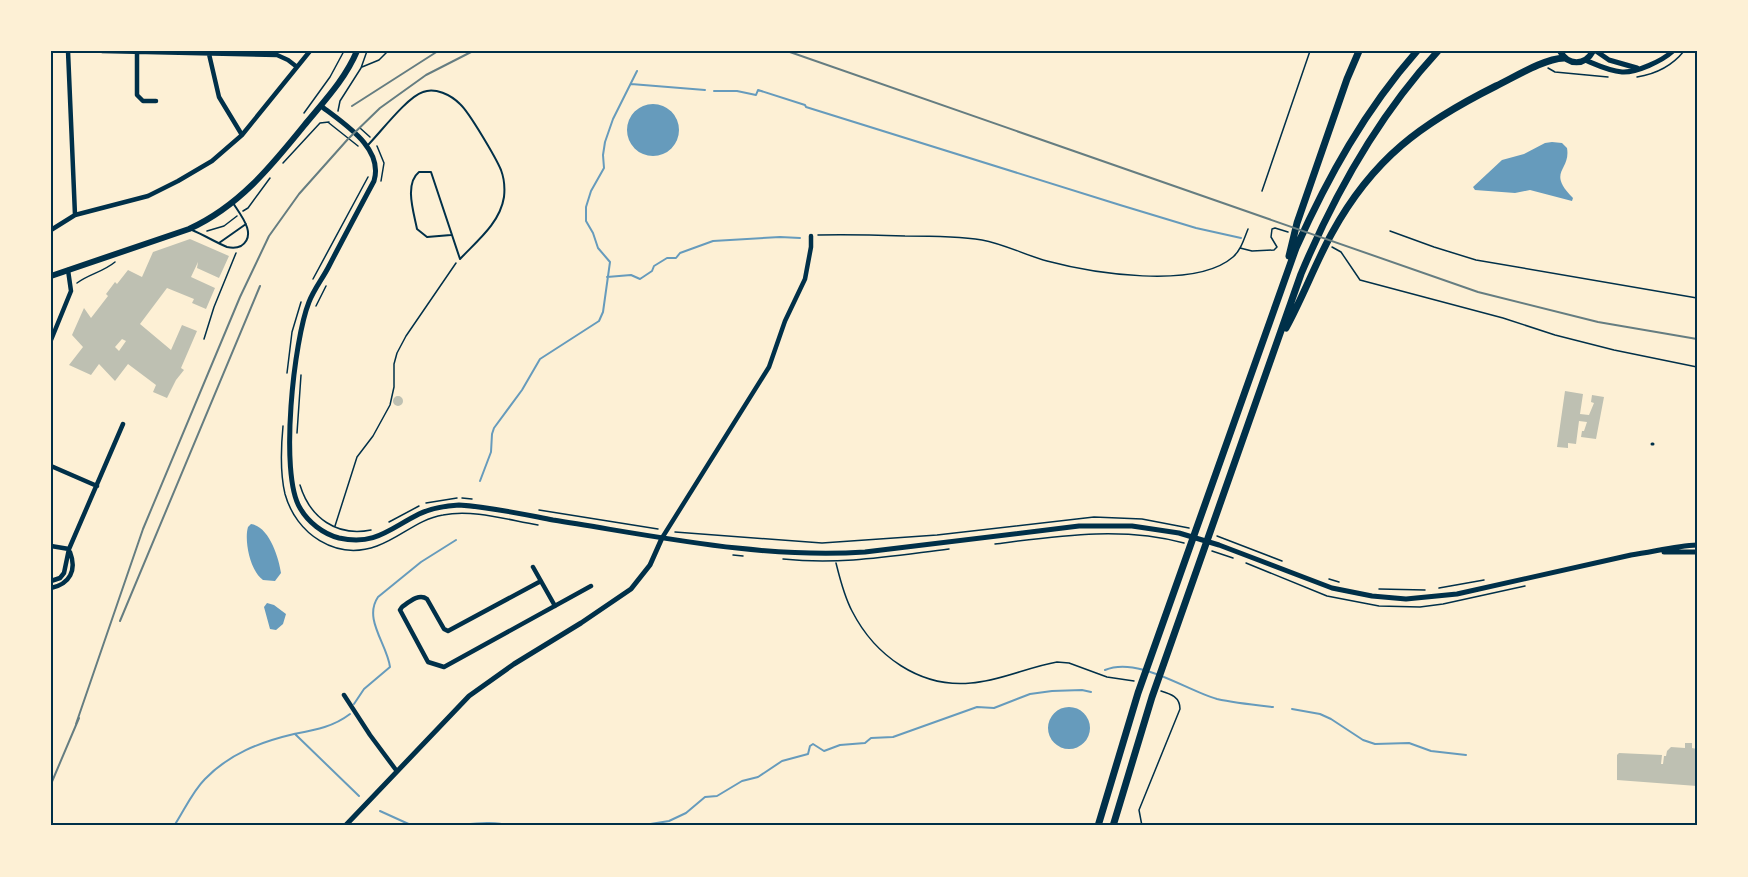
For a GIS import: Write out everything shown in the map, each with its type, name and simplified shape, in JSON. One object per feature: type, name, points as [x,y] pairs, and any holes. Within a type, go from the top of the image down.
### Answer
[{"type":"highway","points":[[1282,285],[1297,223],[1359,51]]},
{"type":"highway","points":[[1098,826],[1138,693],[1296,248],[1323,190],[1369,111],[1417,51]]},
{"type":"highway","points":[[1113,826],[1165,659],[1317,235],[1365,146],[1390,110],[1438,51]]},
{"type":"highway","points":[[1275,349],[1303,296],[1331,234],[1355,196],[1383,162],[1422,128],[1447,112],[1562,54]]},
{"type":"main road","points":[[51,276],[189,229],[233,203],[263,175],[321,106],[345,74],[357,51]]},
{"type":"main road","points":[[1562,54],[1574,63],[1585,60],[1594,51]]},
{"type":"street","points":[[68,51],[75,216]]},
{"type":"street","points":[[102,51],[277,56],[297,67]]},
{"type":"street","points":[[51,230],[75,216],[135,201],[168,186],[212,161],[242,135],[310,51]]},
{"type":"street","points":[[1594,51],[1609,60],[1637,68]]},
{"type":"street","points":[[1585,60],[1619,72],[1630,72],[1655,63],[1673,51]]},
{"type":"street","points":[[137,52],[137,95],[143,101],[156,101]]},
{"type":"street","points":[[209,54],[219,98],[242,135]]},
{"type":"street","points":[[321,106],[373,155],[377,168],[374,181],[310,300],[299,332],[295,359],[290,445],[292,485],[299,507],[321,530],[337,537],[368,540],[381,536],[424,512],[459,505],[733,548],[834,554],[1079,526],[1132,526],[1179,533],[1219,545],[1319,584],[1372,596],[1406,599],[1434,597],[1631,555],[1697,552]]},
{"type":"street","points":[[345,826],[469,696],[514,664],[598,613],[631,589],[650,566],[662,538],[769,367],[785,321],[805,279],[812,247],[811,236]]},
{"type":"street","points":[[51,340],[72,287],[68,270]]},
{"type":"street","points":[[51,581],[60,578],[64,573],[69,549],[123,424]]},
{"type":"street","points":[[51,466],[97,486]]},
{"type":"street","points":[[1659,552],[1678,546],[1697,545]]},
{"type":"street","points":[[51,546],[69,549]]},
{"type":"street","points":[[51,588],[63,584],[72,573],[74,567],[69,549]]},
{"type":"street","points":[[533,567],[555,606]]},
{"type":"street","points":[[541,581],[448,631],[444,629],[428,599],[424,596],[420,596],[400,610],[428,662],[444,667],[591,586]]},
{"type":"street","points":[[344,695],[396,771]]},
{"type":"lane","points":[[365,148],[410,100],[424,91],[434,90],[460,103],[469,114],[500,169],[504,195],[498,217],[460,259],[431,172],[419,172],[413,179],[411,198],[417,229],[427,237],[451,235]]},
{"type":"lane","points":[[189,229],[231,248],[239,247],[247,238],[246,224],[233,203]]},
{"type":"lane","points":[[219,243],[246,224]]},
{"type":"path","points":[[304,113],[325,84],[344,51]]},
{"type":"path","points":[[339,111],[340,101],[361,68],[367,51]]},
{"type":"path","points":[[361,68],[379,60],[388,51]]},
{"type":"path","points":[[1262,191],[1310,51]]},
{"type":"path","points":[[1546,62],[1549,69],[1553,71],[1612,77]]},
{"type":"path","points":[[318,125],[324,122],[329,123],[365,148]]},
{"type":"path","points":[[372,140],[380,150],[384,163],[381,182]]},
{"type":"path","points":[[309,287],[369,173]]},
{"type":"path","points":[[811,236],[845,234],[931,236],[981,240],[1053,262],[1152,276],[1183,275],[1202,271],[1227,261],[1240,248],[1248,229]]},
{"type":"path","points":[[1240,248],[1252,251],[1275,250],[1277,247],[1271,237],[1272,229],[1287,231]]},
{"type":"path","points":[[1390,231],[1476,260],[1697,298]]},
{"type":"path","points":[[204,339],[239,247]]},
{"type":"path","points":[[1333,248],[1341,252],[1360,280],[1503,318],[1562,337],[1697,367]]},
{"type":"path","points":[[335,526],[357,457],[373,436],[390,405],[397,353],[406,336],[460,259]]},
{"type":"path","points":[[72,287],[84,278],[107,269],[114,263]]},
{"type":"path","points":[[313,311],[329,280]]},
{"type":"path","points":[[297,437],[302,370]]},
{"type":"path","points":[[299,480],[303,495],[312,511],[328,524],[346,531],[374,530]]},
{"type":"path","points":[[384,525],[434,500],[450,498],[477,500]]},
{"type":"path","points":[[533,509],[667,531],[822,543],[937,535],[1072,518],[1123,518],[1161,521],[1182,526]]},
{"type":"path","points":[[299,523],[313,537],[328,546],[355,551],[376,547],[426,520],[444,514],[471,514],[542,525]]},
{"type":"path","points":[[989,544],[1095,534],[1133,534],[1176,541]]},
{"type":"path","points":[[1221,537],[1288,564]]},
{"type":"path","points":[[955,548],[836,562],[847,599],[867,635],[893,659],[921,677],[948,682],[970,683],[1056,662],[1069,663],[1107,677],[1133,681]]},
{"type":"path","points":[[1322,577],[1342,583]]},
{"type":"path","points":[[1376,589],[1414,591],[1493,580]]},
{"type":"path","points":[[1516,589],[1531,585]]},
{"type":"path","points":[[1142,826],[1139,810],[1180,709],[1179,701],[1174,696],[1160,690]]},
{"type":"water","points":[[648,104],[658,104],[668,108],[675,115],[679,130],[675,145],[668,152],[658,156],[648,156],[638,152],[631,145],[627,135],[627,125],[631,115],[638,108]]},
{"type":"water","points":[[1545,143],[1562,143],[1567,148],[1566,162],[1560,176],[1565,189],[1573,198],[1572,201],[1530,190],[1515,193],[1475,190],[1473,187],[1502,160],[1524,154]]},
{"type":"water","points":[[251,524],[263,530],[275,551],[281,573],[275,581],[263,580],[251,563],[247,533]]},
{"type":"water","points":[[267,603],[286,614],[283,624],[276,630],[270,629],[264,607]]},
{"type":"water","points":[[1069,707],[1077,708],[1084,713],[1089,720],[1089,736],[1084,743],[1077,748],[1069,749],[1061,748],[1054,743],[1049,736],[1048,728],[1049,720],[1054,713],[1061,708]]},
{"type":"building","points":[[190,239],[229,256],[219,278],[197,268],[198,262],[191,277],[215,288],[206,309],[192,303],[194,299],[167,288],[140,324],[171,350],[182,325],[197,331],[181,368],[184,370],[167,398],[153,392],[156,385],[128,364],[115,381],[99,364],[91,375],[69,365],[83,347],[72,335],[84,308],[91,318],[108,296],[106,294],[115,282],[117,284],[128,270],[142,277],[153,252]],"holes":[[[122,339],[126,341],[119,351],[115,347]]]},
{"type":"building","points":[[1565,391],[1583,394],[1580,414],[1589,415],[1594,403],[1591,402],[1592,395],[1604,397],[1596,439],[1581,437],[1587,422],[1579,421],[1576,444],[1568,443],[1568,448],[1557,447]]},
{"type":"building","points":[[398,396],[403,401],[398,406],[393,401]]},
{"type":"building","points":[[1685,743],[1692,743],[1692,748],[1697,749],[1697,786],[1617,780],[1617,755],[1619,753],[1662,755],[1661,764],[1663,764],[1664,756],[1671,747],[1685,748]]},
{"type":"waterway","points":[[480,481],[491,452],[494,428],[522,390],[540,359],[599,321],[603,312],[610,262],[598,248],[586,221],[586,207],[591,191],[604,168],[605,142],[613,119],[637,71]]},
{"type":"waterway","points":[[631,84],[705,90]]},
{"type":"waterway","points":[[714,91],[737,91],[756,95],[758,90],[1120,205],[1196,228],[1241,238]]},
{"type":"waterway","points":[[607,277],[631,275],[640,279],[667,258],[676,258],[680,253],[713,241],[800,238]]},
{"type":"waterway","points":[[354,704],[364,689],[390,667],[374,623],[374,605],[378,597],[421,562],[456,540]]},
{"type":"waterway","points":[[1105,670],[1132,667],[1217,699],[1273,707]]},
{"type":"waterway","points":[[638,826],[669,821],[686,813],[705,797],[717,796],[742,781],[758,777],[782,761],[808,754],[813,744],[824,751],[840,745],[865,743],[871,738],[893,737],[977,707],[994,708],[1030,694],[1082,690],[1091,692]]},
{"type":"waterway","points":[[1292,709],[1320,714],[1363,740],[1375,744],[1409,743],[1431,751],[1466,755]]},
{"type":"waterway","points":[[174,826],[200,784],[224,763],[257,745],[324,727],[350,714]]},
{"type":"waterway","points":[[295,734],[359,796]]},
{"type":"waterway","points":[[380,811],[413,826]]},
{"type":"waterway","points":[[452,826],[488,823],[507,826]]},
{"type":"railway","points":[[352,106],[438,51]]},
{"type":"railway","points":[[76,724],[143,529],[240,297],[269,236],[299,194],[348,139],[380,108],[426,75],[473,51]]},
{"type":"railway","points":[[787,51],[1478,292],[1598,322],[1697,339]]},
{"type":"railway","points":[[120,621],[260,286]]},
{"type":"railway","points":[[51,784],[79,718]]}]
